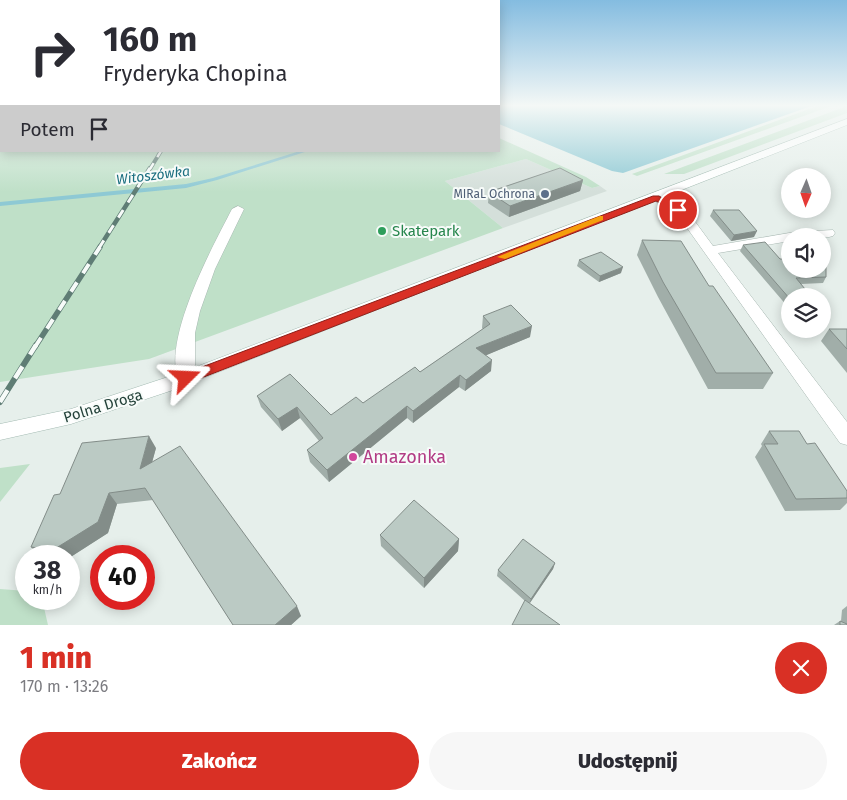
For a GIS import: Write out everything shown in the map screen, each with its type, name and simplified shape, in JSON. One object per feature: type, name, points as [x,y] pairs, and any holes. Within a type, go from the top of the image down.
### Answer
[{"type":"street","name":"Polna Droga","points":[[0,432],[24,428],[117,403],[186,378],[656,198],[816,134]]},
{"type":"street","points":[[656,198],[684,215],[847,437]]},
{"type":"street","points":[[186,378],[184,362],[190,321],[199,288],[238,208]]},
{"type":"street","points":[[710,250],[781,238]]},
{"type":"shaded area","points":[[526,159],[592,188],[600,186],[607,191],[503,228],[445,181]]},
{"type":"green space","points":[[741,134],[753,134],[637,176],[632,174]]},
{"type":"green space","points":[[771,134],[790,134],[684,174],[664,174]]},
{"type":"green space","points":[[500,138],[586,177],[600,186],[592,188],[526,159],[445,181],[503,228],[149,359],[0,382],[0,152],[500,152]]},
{"type":"green space","points":[[30,464],[0,502],[0,468]]},
{"type":"green space","points":[[0,589],[15,590],[15,610],[45,610],[48,625],[0,625]]},
{"type":"water","points":[[523,134],[732,134],[623,173],[612,171]]},
{"type":"building","points":[[560,168],[583,180],[510,206],[489,192]]},
{"type":"building","points":[[713,210],[739,210],[757,231],[734,235]]},
{"type":"building","points":[[642,240],[681,241],[709,286],[713,286],[773,373],[716,373],[663,282]]},
{"type":"building","points":[[765,242],[781,259],[781,278],[796,278],[804,288],[781,289],[743,245]]},
{"type":"building","points":[[601,252],[623,267],[600,276],[579,260]]},
{"type":"building","points":[[511,305],[532,326],[476,348],[492,360],[466,380],[460,375],[413,411],[407,406],[327,470],[307,450],[323,438],[297,407],[278,419],[257,396],[290,374],[331,415],[356,397],[363,403],[415,367],[420,372],[490,324],[483,316]]},
{"type":"building","points":[[831,329],[847,329],[847,349],[831,331]]},
{"type":"building","points":[[769,431],[799,431],[807,444],[815,443],[847,491],[847,498],[796,499],[764,444],[778,444]]},
{"type":"building","points":[[149,436],[140,469],[180,446],[297,606],[275,625],[233,625],[145,488],[109,493],[98,522],[61,545],[32,545],[54,495],[60,494],[82,443]]},
{"type":"building","points":[[414,500],[459,539],[424,578],[380,535]]},
{"type":"building","points":[[523,539],[555,563],[531,599],[498,570]]},
{"type":"building","points":[[525,600],[560,625],[512,625]]},
{"type":"building","points":[[840,621],[847,624],[847,625],[840,625]]},
{"type":"waterway","name":"Witoszówka","points":[[0,204],[186,186],[303,152]]},
{"type":"railway","points":[[150,169],[160,152]]},
{"type":"railway","points":[[99,248],[150,168]]},
{"type":"railway","points":[[35,347],[100,247]]},
{"type":"railway","points":[[0,402],[36,345]]},
{"type":"slow traffic","points":[[502,257],[600,218]]},
{"type":"place","name":"MIRaL Ochrona","points":[[545,194]]},
{"type":"place","name":"Skatepark","points":[[382,231]]},
{"type":"place","name":"Amazonka","points":[[353,457]]},
{"type":"route","points":[[186,378],[656,198],[678,210]]}]
